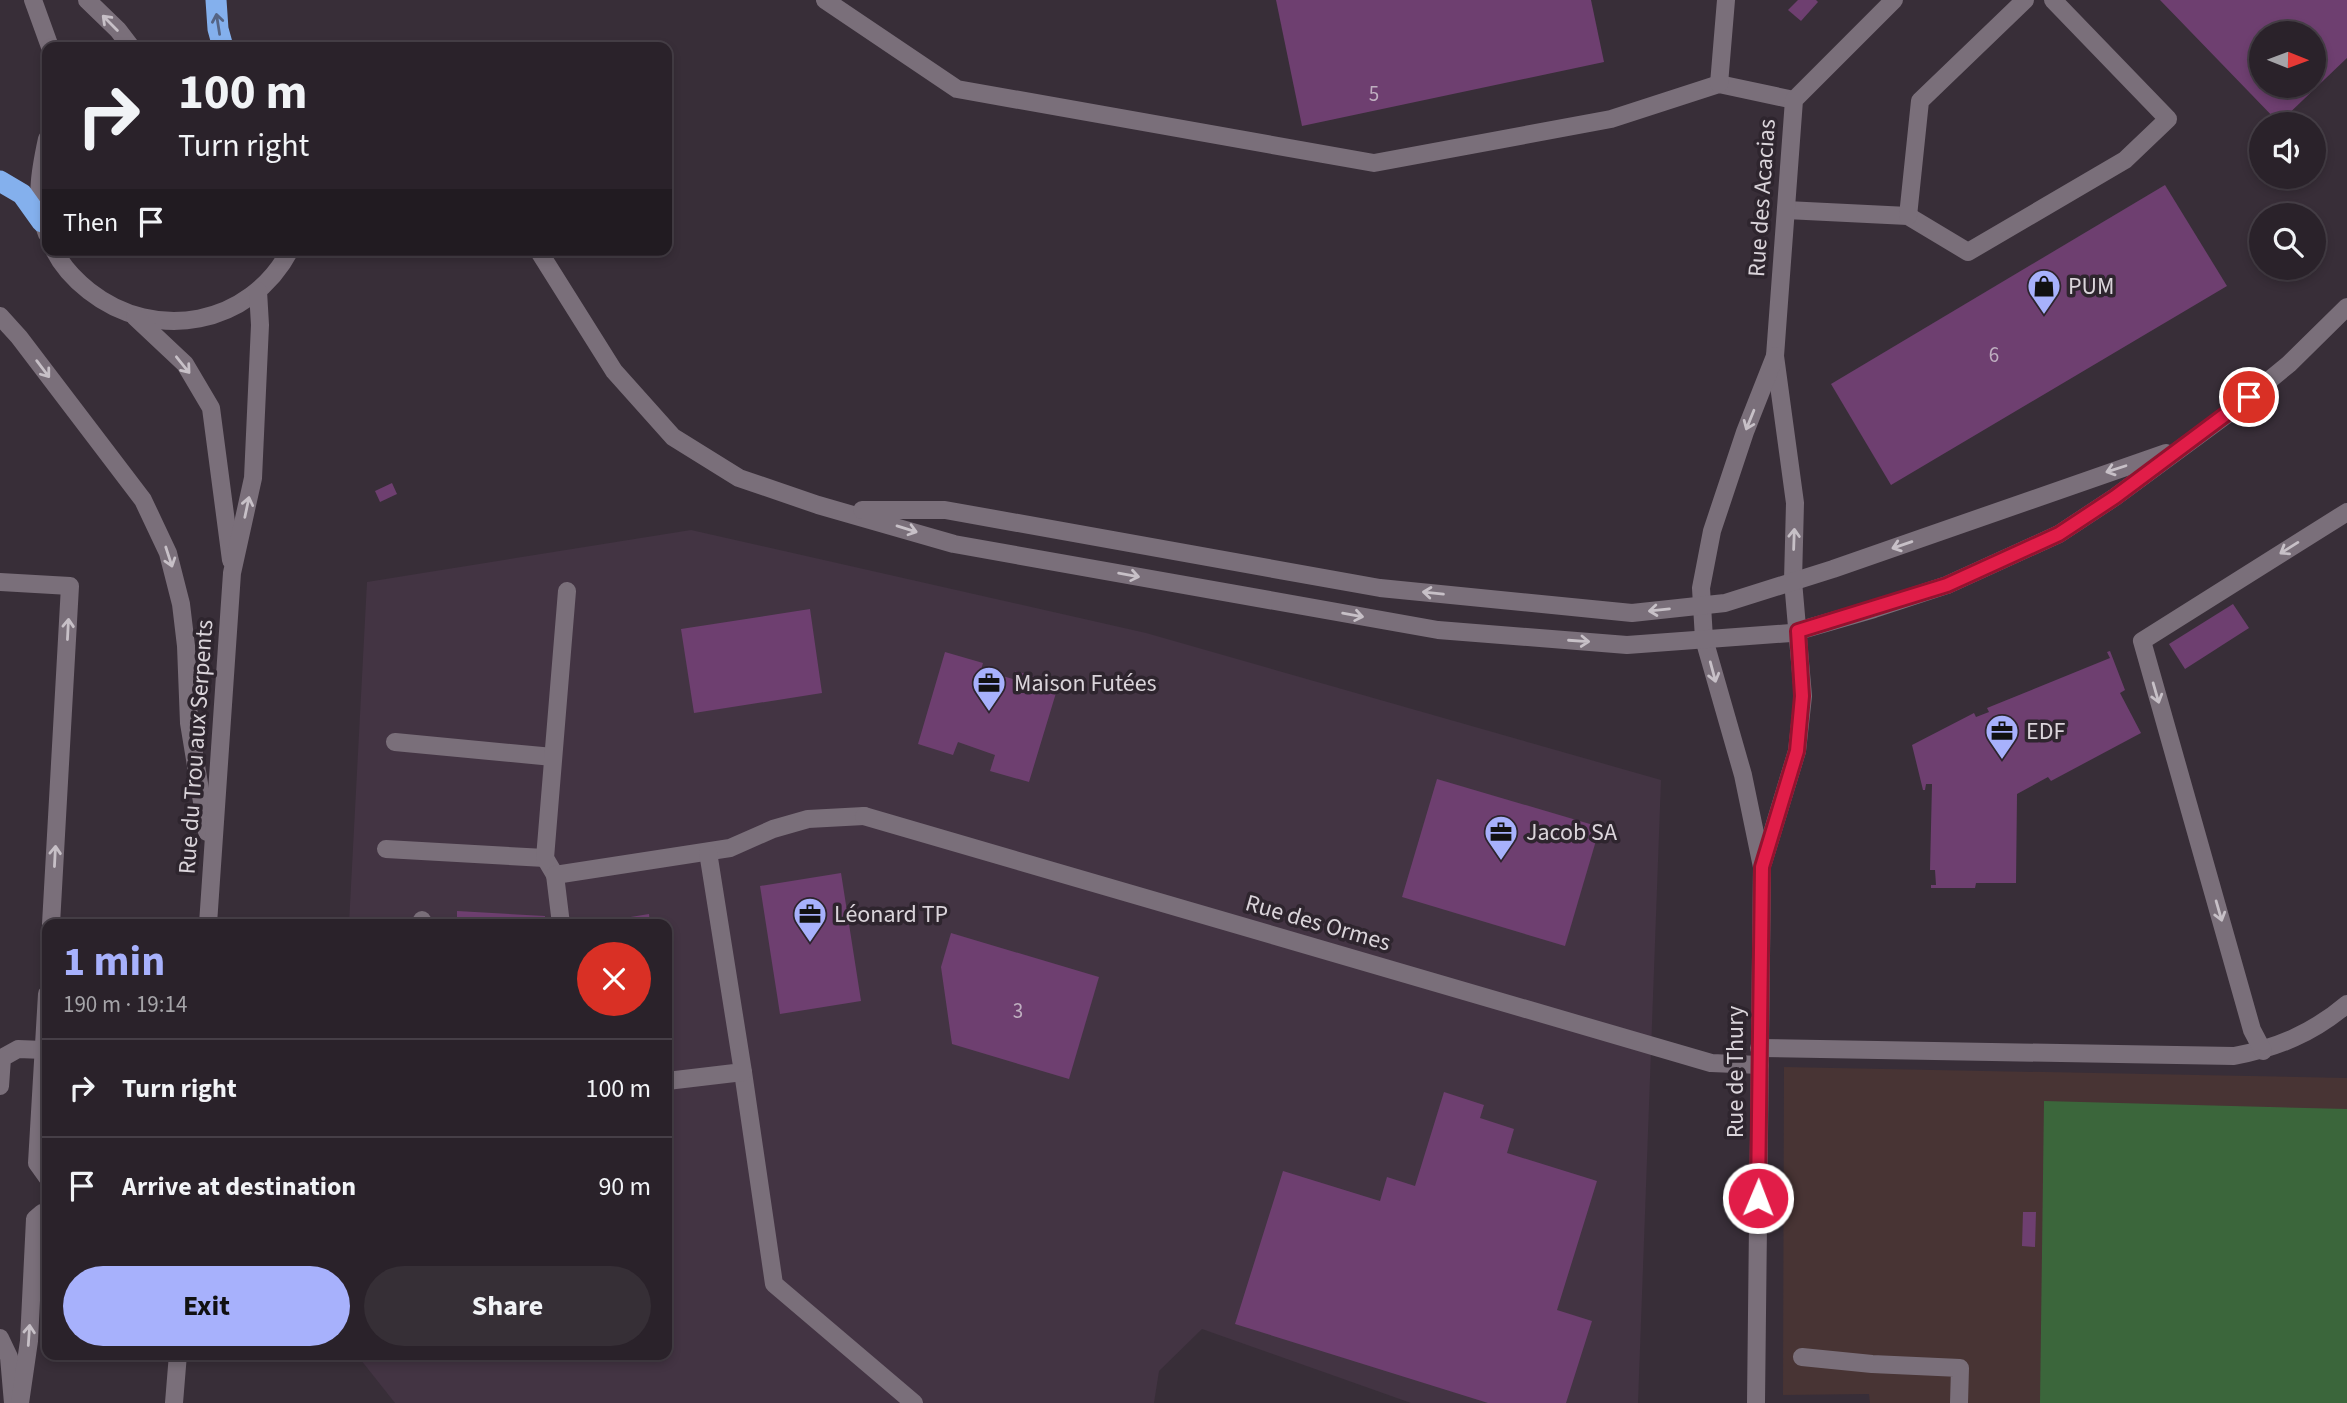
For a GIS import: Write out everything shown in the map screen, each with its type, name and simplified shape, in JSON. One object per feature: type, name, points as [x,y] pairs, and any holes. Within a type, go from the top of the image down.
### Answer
[{"type":"highway","points":[[216,0],[222,42]]},
{"type":"highway","points":[[0,181],[22,194],[42,224]]},
{"type":"street","points":[[33,0],[48,42]]},
{"type":"street","points":[[87,0],[127,42]]},
{"type":"street","points":[[825,0],[957,89],[1374,163],[1611,119],[1719,84],[1794,100]]},
{"type":"street","points":[[1719,84],[1726,0]]},
{"type":"street","name":"Rue des Acacias","points":[[1798,631],[1793,581],[1795,503],[1775,356],[1794,100],[1894,0]]},
{"type":"street","points":[[1908,216],[1920,101],[2025,0]]},
{"type":"street","points":[[1786,210],[1908,216],[1968,251],[2125,160],[2168,120],[2053,0]]},
{"type":"street","points":[[42,162],[38,180],[42,207]]},
{"type":"street","points":[[58,256],[77,282],[104,303],[135,317],[167,322],[200,319],[230,309],[258,291],[281,267],[287,256]]},
{"type":"street","points":[[542,256],[614,371],[673,437],[739,478],[818,505],[954,544],[1438,630],[1627,645],[1798,631],[1947,585],[2059,534],[2115,497],[2289,364],[2347,307]]},
{"type":"street","name":"Rue du Trou aux Serpents","points":[[208,919],[232,573],[253,478],[260,325],[258,291]]},
{"type":"street","points":[[0,316],[19,337],[143,500],[168,553],[181,604],[186,646],[189,723],[212,863]]},
{"type":"street","name":"Rue du Trou aux Serpents","points":[[135,317],[185,364],[211,408],[232,573]]},
{"type":"street","name":"Rue des Acacias","points":[[1700,606],[1712,531],[1745,432],[1775,356]]},
{"type":"street","points":[[841,510],[945,510],[1380,588],[1632,613],[1725,603],[2181,448]]},
{"type":"street","points":[[2263,1051],[2252,1030],[2142,641],[2347,512]]},
{"type":"street","points":[[0,582],[70,586],[51,919]]},
{"type":"street","points":[[560,919],[555,876],[545,858],[567,591]]},
{"type":"street","name":"Rue de Thury","points":[[1700,606],[1704,639],[1744,775],[1762,867],[1756,1403]]},
{"type":"street","name":"Rue de Thury","points":[[1762,867],[1797,751],[1802,696],[1798,631]]},
{"type":"street","points":[[395,742],[553,757]]},
{"type":"street","name":"Rue des Ormes","points":[[555,876],[730,848],[773,829],[808,819],[864,816],[1711,1063],[1760,1056],[2234,1056],[2263,1051],[2293,1040],[2347,1004]]},
{"type":"street","points":[[386,849],[545,858]]},
{"type":"street","points":[[708,852],[774,1284],[914,1403]]},
{"type":"street","points":[[0,1086],[2,1058],[18,1049],[42,1050]]},
{"type":"street","points":[[672,1080],[743,1072]]},
{"type":"street","points":[[42,1082],[37,1163],[42,1170]]},
{"type":"street","points":[[20,1403],[29,1341],[35,1219],[42,1213]]},
{"type":"street","points":[[0,1338],[9,1357],[13,1403]]},
{"type":"street","points":[[1802,1357],[1872,1364],[1960,1368],[1959,1403]]},
{"type":"street","points":[[174,1403],[178,1360]]},
{"type":"shaded area","points":[[691,530],[1146,633],[1661,780],[1638,1403],[1411,1403],[1202,1329],[1159,1371],[1154,1403],[395,1403],[361,1360],[672,1360],[672,919],[349,919],[367,582]]},
{"type":"shaded area","points":[[1784,1067],[2347,1078],[2347,1403],[1870,1403],[1869,1394],[1783,1395]]},
{"type":"green space","points":[[2044,1101],[2347,1109],[2347,1403],[2040,1403]]},
{"type":"building","points":[[1276,0],[1591,0],[1604,62],[1302,126]]},
{"type":"building","points":[[1798,0],[1818,2],[1801,21],[1788,10]]},
{"type":"building","points":[[2160,0],[2347,0],[2347,58],[2326,78],[2326,21],[2249,21],[2249,92]]},
{"type":"building","points":[[2255,98],[2305,98],[2291,112],[2268,112]]},
{"type":"building","points":[[2165,185],[2227,286],[1891,485],[1831,384]]},
{"type":"building","points":[[392,483],[397,494],[380,502],[375,491]]},
{"type":"building","points":[[2233,604],[2249,628],[2185,669],[2169,644]]},
{"type":"building","points":[[810,609],[822,693],[694,713],[681,629]]},
{"type":"building","name":"EDF","points":[[2110,651],[2125,690],[2120,693],[2141,733],[2051,781],[2048,777],[2017,794],[2016,883],[1976,883],[1975,888],[1931,888],[1931,885],[1936,885],[1935,870],[1930,870],[1932,784],[1926,784],[1923,790],[1912,745],[1974,713],[1976,717],[1989,712],[1987,708],[2110,658],[2107,652]]},
{"type":"building","name":"Maison Futées","points":[[945,652],[983,663],[981,670],[1013,679],[1015,671],[1059,683],[1029,782],[990,771],[995,755],[958,742],[953,755],[918,744]]},
{"type":"building","name":"Jacob SA","points":[[1437,779],[1600,827],[1565,946],[1402,897]]},
{"type":"building","name":"Léonard TP","points":[[841,873],[861,1001],[780,1014],[760,886]]},
{"type":"building","points":[[457,911],[545,916],[545,919],[457,919]]},
{"type":"building","points":[[649,914],[650,919],[618,919]]},
{"type":"building","points":[[951,933],[1099,977],[1069,1079],[952,1044],[941,967]]},
{"type":"building","points":[[1444,1092],[1484,1105],[1480,1118],[1514,1129],[1507,1153],[1597,1181],[1557,1310],[1592,1321],[1566,1403],[1488,1403],[1235,1324],[1283,1171],[1380,1201],[1387,1177],[1415,1186]]},
{"type":"building","points":[[2023,1212],[2036,1212],[2035,1247],[2022,1246]]},
{"type":"place","name":"PUM","points":[[2044,316]]},
{"type":"place","name":"Maison Futées","points":[[989,713]]},
{"type":"place","name":"EDF","points":[[2002,761]]},
{"type":"place","name":"Jacob SA","points":[[1501,862]]},
{"type":"place","name":"Léonard TP","points":[[810,944]]},
{"type":"route","points":[[1758,1198],[1762,867],[1797,751],[1802,696],[1798,631],[1947,585],[2059,534],[2115,497],[2249,397]]}]
